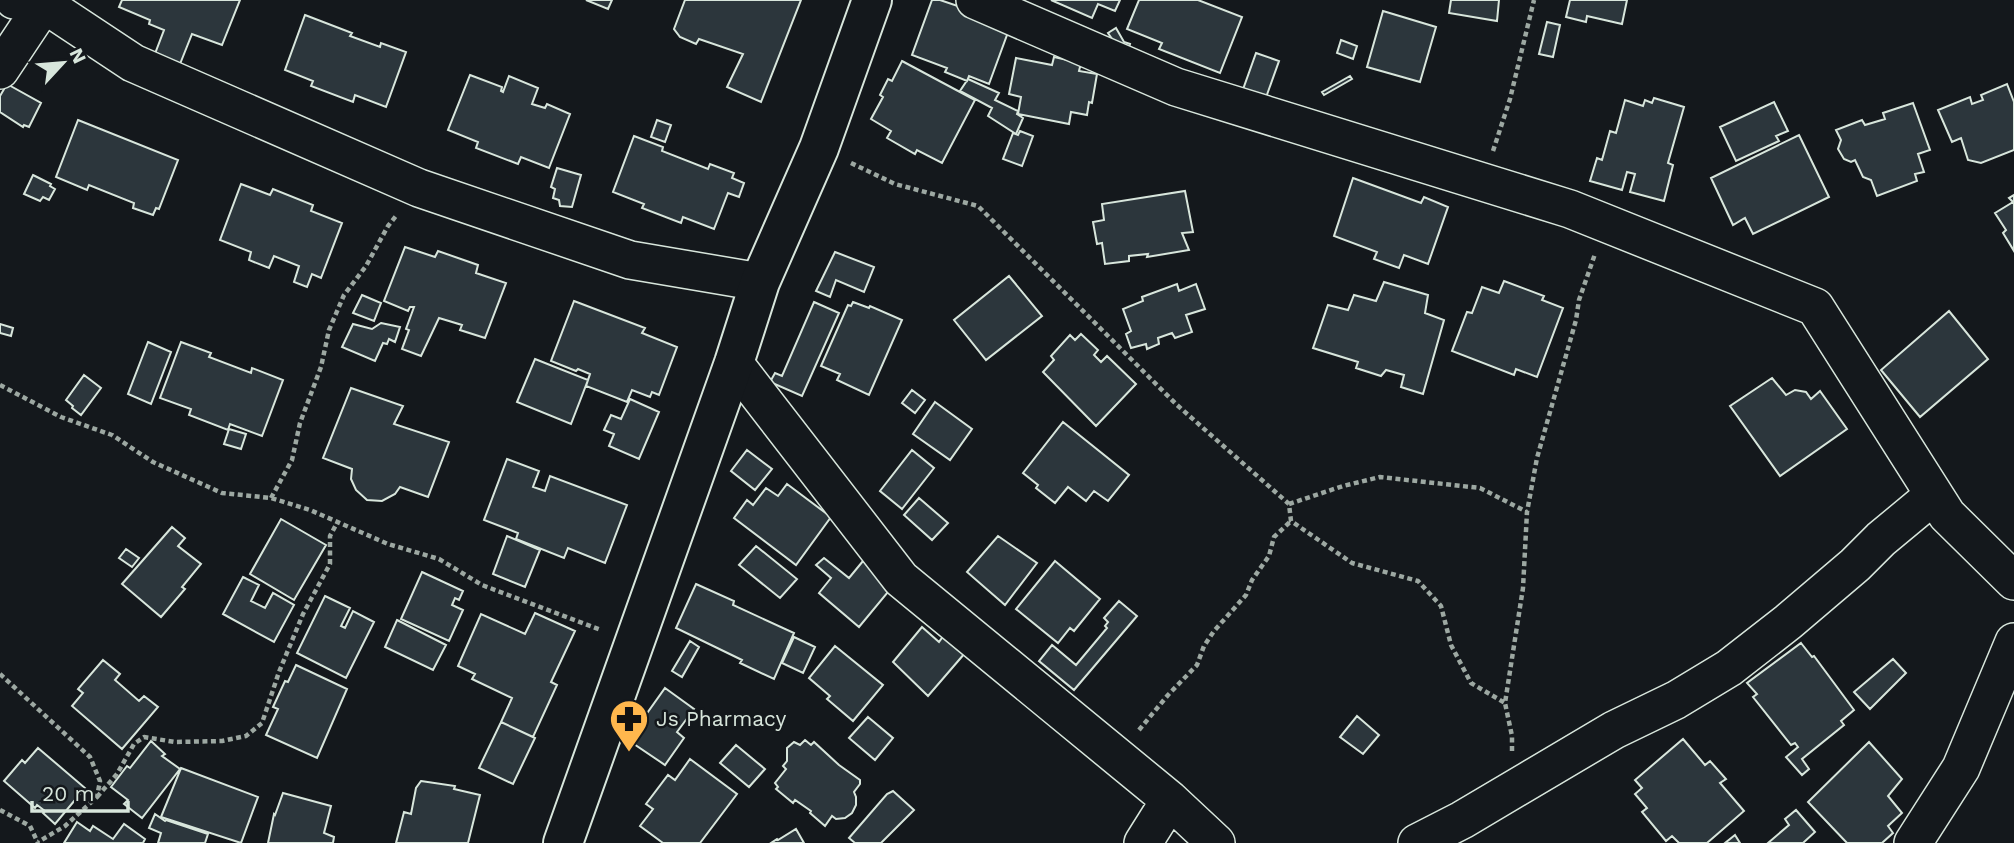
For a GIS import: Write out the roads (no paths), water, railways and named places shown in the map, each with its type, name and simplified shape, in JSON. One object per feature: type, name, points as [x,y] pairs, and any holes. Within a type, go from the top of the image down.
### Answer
[{"type":"main road","points":[[563,843],[734,363],[760,282],[819,148],[872,0]]},
{"type":"street","points":[[975,0],[1175,87],[1570,209],[1815,307],[1947,516],[2014,581]]},
{"type":"street","points":[[0,70],[34,1],[133,63],[419,188],[630,260],[760,282]]},
{"type":"street","points":[[734,363],[901,579],[1170,800],[1216,843]]},
{"type":"street","points":[[1417,843],[1614,730],[1676,700],[1729,668],[1788,622],[1934,495]]},
{"type":"street","points":[[1913,843],[1961,768],[2014,642]]},
{"type":"street","points":[[1143,843],[1170,800]]},
{"type":"place","name":"Js Pharmacy","points":[[629,753]]}]
